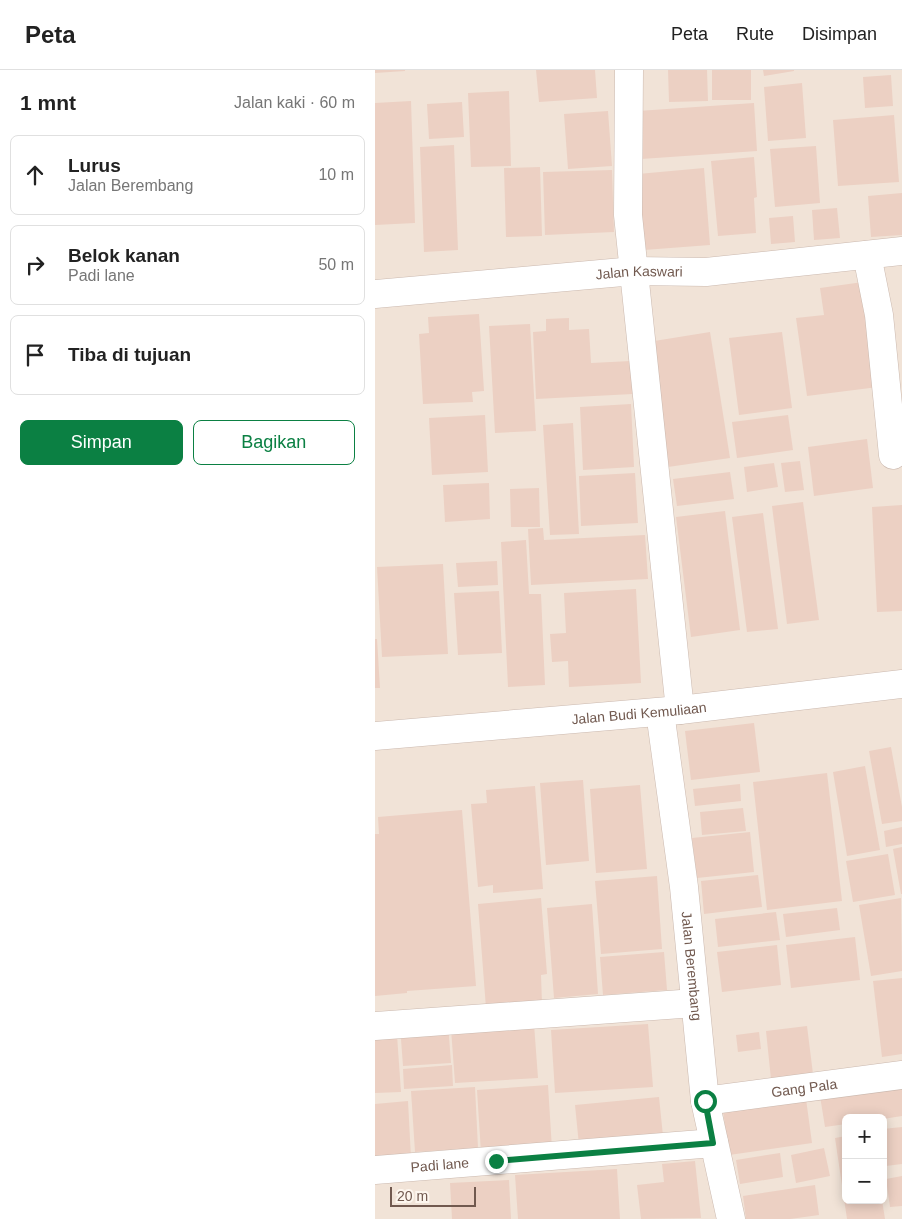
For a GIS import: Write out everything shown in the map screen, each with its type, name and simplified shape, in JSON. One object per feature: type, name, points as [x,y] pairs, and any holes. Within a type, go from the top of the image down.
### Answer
[{"type":"street","name":"Jalan Berembang","points":[[629,70],[628,215],[659,496],[670,711],[684,887],[705,1101],[731,1219]]},
{"type":"street","name":"Jalan Kaswari","points":[[375,294],[633,271],[706,272],[902,251]]},
{"type":"street","points":[[867,255],[879,315],[893,455]]},
{"type":"street","name":"Jalan Budi Kemuliaan","points":[[375,736],[670,711],[902,684]]},
{"type":"street","points":[[375,1026],[695,1003]]},
{"type":"street","name":"Gang Pala","points":[[705,1101],[902,1074]]},
{"type":"street","name":"Padi lane","points":[[375,1170],[713,1143]]},
{"type":"shaded area","points":[[375,70],[902,70],[902,1219],[375,1219]]},
{"type":"building","points":[[375,70],[405,70],[405,71],[375,73]]},
{"type":"building","points":[[536,70],[595,70],[597,98],[539,102]]},
{"type":"building","points":[[668,70],[707,70],[708,101],[669,102]]},
{"type":"building","points":[[712,70],[751,70],[751,100],[712,100]]},
{"type":"building","points":[[763,70],[794,70],[794,71],[764,76]]},
{"type":"building","points":[[891,75],[893,106],[865,108],[863,77]]},
{"type":"building","points":[[802,83],[806,138],[768,141],[764,87]]},
{"type":"building","points":[[509,91],[511,166],[471,167],[468,93]]},
{"type":"building","points":[[411,101],[415,223],[375,225],[375,103]]},
{"type":"building","points":[[462,102],[464,137],[429,139],[427,104]]},
{"type":"building","points":[[754,103],[757,151],[641,159],[638,111]]},
{"type":"building","points":[[608,111],[612,166],[568,169],[564,114]]},
{"type":"building","points":[[894,115],[899,182],[838,186],[833,120]]},
{"type":"building","points":[[454,145],[458,250],[424,252],[420,147]]},
{"type":"building","points":[[816,146],[820,203],[775,207],[770,149]]},
{"type":"building","points":[[754,157],[757,197],[754,198],[756,233],[718,236],[711,161]]},
{"type":"building","points":[[540,167],[542,236],[506,237],[504,168]]},
{"type":"building","points":[[704,168],[710,245],[644,250],[638,174]]},
{"type":"building","points":[[612,170],[614,232],[545,235],[543,172]]},
{"type":"building","points":[[902,193],[902,235],[871,237],[868,196]]},
{"type":"building","points":[[837,208],[840,238],[814,240],[812,210]]},
{"type":"building","points":[[793,216],[795,242],[771,244],[769,218]]},
{"type":"building","points":[[863,282],[878,387],[807,396],[796,318],[824,315],[820,288]]},
{"type":"building","points":[[479,314],[484,391],[472,392],[473,402],[423,404],[419,334],[429,333],[428,317]]},
{"type":"building","points":[[569,318],[569,330],[589,329],[591,363],[631,361],[633,394],[536,399],[533,332],[546,331],[546,319]]},
{"type":"building","points":[[530,324],[536,431],[495,433],[489,326]]},
{"type":"building","points":[[710,332],[730,458],[668,467],[648,342]]},
{"type":"building","points":[[782,332],[792,408],[739,415],[729,338]]},
{"type":"building","points":[[631,404],[634,467],[583,470],[580,407]]},
{"type":"building","points":[[485,415],[488,472],[432,475],[429,418]]},
{"type":"building","points":[[788,415],[793,450],[737,458],[732,422]]},
{"type":"building","points":[[573,423],[579,534],[550,535],[543,425]]},
{"type":"building","points":[[867,439],[873,488],[814,496],[808,447]]},
{"type":"building","points":[[800,461],[804,490],[785,492],[781,463]]},
{"type":"building","points":[[774,463],[778,487],[747,492],[744,467]]},
{"type":"building","points":[[730,472],[734,499],[677,506],[673,479]]},
{"type":"building","points":[[635,473],[638,523],[581,526],[579,476]]},
{"type":"building","points":[[489,483],[490,519],[445,522],[443,485]]},
{"type":"building","points":[[539,488],[540,527],[511,527],[510,489]]},
{"type":"building","points":[[803,502],[819,620],[787,624],[772,506]]},
{"type":"building","points":[[902,505],[902,611],[877,612],[872,507]]},
{"type":"building","points":[[725,511],[740,630],[691,637],[676,517]]},
{"type":"building","points":[[763,513],[778,629],[747,632],[732,517]]},
{"type":"building","points":[[543,528],[544,540],[645,535],[648,579],[531,585],[528,529]]},
{"type":"building","points":[[526,540],[529,594],[541,594],[545,685],[508,687],[501,542]]},
{"type":"building","points":[[497,561],[498,585],[458,587],[456,563]]},
{"type":"building","points":[[443,564],[448,654],[382,657],[377,567]]},
{"type":"building","points":[[636,589],[641,683],[569,687],[568,661],[552,662],[550,634],[566,633],[564,593]]},
{"type":"building","points":[[499,591],[502,653],[458,655],[454,593]]},
{"type":"building","points":[[375,639],[377,639],[380,688],[375,688]]},
{"type":"building","points":[[754,723],[760,772],[691,780],[685,731]]},
{"type":"building","points":[[891,747],[902,807],[902,821],[882,824],[869,751]]},
{"type":"building","points":[[865,766],[880,850],[847,856],[833,772]]},
{"type":"building","points":[[827,773],[842,901],[767,910],[753,782]]},
{"type":"building","points":[[583,780],[589,861],[546,865],[540,783]]},
{"type":"building","points":[[740,784],[741,801],[695,806],[693,789]]},
{"type":"building","points":[[640,785],[647,869],[596,873],[590,789]]},
{"type":"building","points":[[535,786],[543,889],[493,893],[493,885],[478,887],[471,804],[487,803],[486,790]]},
{"type":"building","points":[[743,808],[746,831],[702,835],[700,812]]},
{"type":"building","points":[[462,810],[476,986],[407,991],[407,993],[375,996],[375,834],[379,834],[378,817]]},
{"type":"building","points":[[902,827],[902,844],[886,847],[884,831]]},
{"type":"building","points":[[750,832],[754,872],[697,878],[692,838]]},
{"type":"building","points":[[902,847],[902,894],[901,894],[893,849]]},
{"type":"building","points":[[888,854],[895,895],[853,902],[846,861]]},
{"type":"building","points":[[758,875],[762,907],[704,914],[701,881]]},
{"type":"building","points":[[657,876],[662,949],[601,954],[595,881]]},
{"type":"building","points":[[541,898],[547,974],[541,975],[542,1003],[486,1008],[478,904]]},
{"type":"building","points":[[901,898],[902,971],[871,976],[859,905]]},
{"type":"building","points":[[592,904],[598,994],[554,998],[547,908]]},
{"type":"building","points":[[837,908],[840,930],[786,937],[783,914]]},
{"type":"building","points":[[776,912],[780,940],[718,947],[715,919]]},
{"type":"building","points":[[855,937],[860,980],[791,988],[786,945]]},
{"type":"building","points":[[777,945],[781,985],[722,992],[717,952]]},
{"type":"building","points":[[664,952],[667,990],[603,995],[600,957]]},
{"type":"building","points":[[902,978],[902,1054],[882,1057],[873,981]]},
{"type":"building","points":[[448,1023],[451,1063],[403,1066],[400,1026]]},
{"type":"building","points":[[534,1024],[538,1078],[455,1083],[451,1029]]},
{"type":"building","points":[[648,1024],[653,1087],[555,1093],[551,1030]]},
{"type":"building","points":[[807,1026],[813,1074],[771,1079],[766,1031]]},
{"type":"building","points":[[759,1032],[761,1049],[738,1052],[736,1035]]},
{"type":"building","points":[[397,1035],[401,1092],[375,1093],[375,1036]]},
{"type":"building","points":[[452,1065],[453,1086],[404,1089],[403,1069]]},
{"type":"building","points":[[902,1084],[902,1116],[887,1118],[887,1114],[842,1114],[842,1125],[825,1127],[820,1096]]},
{"type":"building","points":[[548,1085],[552,1149],[481,1153],[477,1090]]},
{"type":"building","points":[[475,1087],[478,1148],[415,1152],[411,1091]]},
{"type":"building","points":[[659,1097],[663,1136],[579,1145],[575,1105]]},
{"type":"building","points":[[806,1099],[812,1143],[729,1155],[723,1111]]},
{"type":"building","points":[[408,1101],[411,1158],[375,1160],[375,1104]]},
{"type":"building","points":[[902,1127],[902,1164],[887,1166],[887,1129]]},
{"type":"building","points":[[842,1137],[842,1185],[835,1138]]},
{"type":"building","points":[[824,1148],[830,1176],[796,1183],[791,1155]]},
{"type":"building","points":[[780,1153],[783,1177],[740,1184],[736,1160]]},
{"type":"building","points":[[695,1161],[701,1218],[641,1219],[637,1185],[664,1182],[662,1164]]},
{"type":"building","points":[[617,1169],[620,1219],[518,1219],[515,1175]]},
{"type":"building","points":[[902,1176],[902,1206],[890,1207],[887,1179]]},
{"type":"building","points":[[509,1180],[511,1219],[452,1219],[450,1183]]},
{"type":"building","points":[[815,1185],[819,1215],[790,1219],[746,1219],[743,1196]]},
{"type":"building","points":[[845,1204],[883,1204],[885,1219],[847,1219]]},
{"type":"route","points":[[496,1161],[713,1143],[705,1101]]}]
